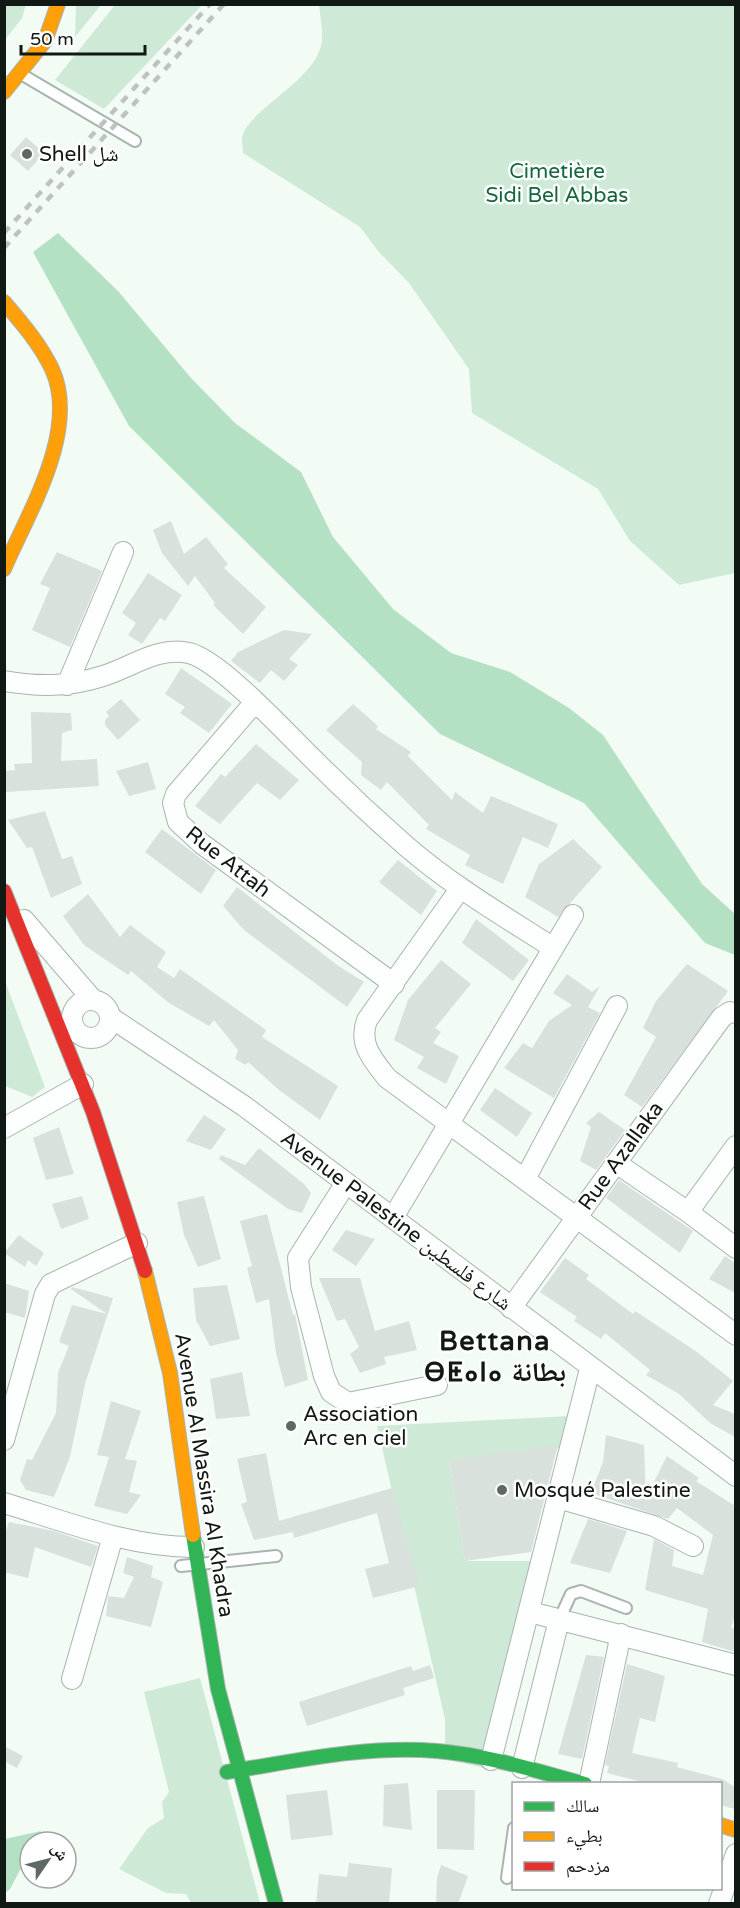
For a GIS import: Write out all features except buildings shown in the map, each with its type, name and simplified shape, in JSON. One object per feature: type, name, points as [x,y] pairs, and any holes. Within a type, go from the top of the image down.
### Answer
[{"type":"main road","points":[[4,92],[50,37],[58,4]]},
{"type":"main road","points":[[4,288],[53,366],[59,397],[59,428],[52,462],[4,569]]},
{"type":"main road","points":[[4,302],[30,330]]},
{"type":"main road","points":[[4,541],[35,470],[47,415],[46,397],[36,362],[21,335],[5,319]]},
{"type":"main road","name":"Avenue Al Massira Al Khadra","points":[[6,893],[61,1030],[75,1093],[173,1380],[187,1560]]},
{"type":"main road","name":"Avenue Al Massira Al Khadra","points":[[4,924],[61,1030]]},
{"type":"main road","name":"Avenue Al Massira Al Khadra","points":[[101,1184],[129,1250]]},
{"type":"main road","name":"Avenue Al Massira Al Khadra","points":[[138,1304],[153,1360],[187,1560],[217,1684],[262,1904]]},
{"type":"main road","name":"Avenue Al Massira Al Khadra","points":[[201,1678],[276,1904]]},
{"type":"main road","points":[[233,1771],[364,1752],[439,1751],[491,1760],[521,1776],[570,1782]]},
{"type":"street","points":[[67,686],[123,552]]},
{"type":"street","points":[[4,681],[40,686],[67,686],[104,676],[160,652],[177,650],[193,654],[209,662],[255,702],[361,806],[460,889],[552,947]]},
{"type":"street","name":"Rue Attah","points":[[255,702],[182,785],[173,803],[178,822],[211,851],[394,984]]},
{"type":"street","points":[[460,889],[367,1020],[363,1038],[373,1060],[387,1078],[451,1123],[735,1335]]},
{"type":"street","points":[[6,893],[32,931],[93,1000]]},
{"type":"street","points":[[394,1216],[573,915]]},
{"type":"street","points":[[93,1000],[84,1001],[76,1006],[61,1030],[94,1038],[103,1034],[108,1027],[110,1017]]},
{"type":"street","name":"Avenue Palestine شارع فلسطين","points":[[93,1000],[104,1005],[110,1017],[244,1106],[394,1216],[590,1369],[735,1476]]},
{"type":"street","points":[[525,1179],[617,1006]]},
{"type":"street","name":"Rue Azallaka","points":[[511,1308],[722,1017],[730,1012],[735,1013]]},
{"type":"street","points":[[4,1128],[75,1093]]},
{"type":"street","points":[[688,1212],[735,1148]]},
{"type":"street","points":[[616,1163],[688,1212],[735,1248]]},
{"type":"street","points":[[346,1183],[298,1258],[301,1287],[324,1377],[331,1392],[348,1403],[436,1385]]},
{"type":"street","points":[[4,1440],[45,1294],[59,1278],[129,1250]]},
{"type":"street","points":[[491,1760],[590,1369]]},
{"type":"street","points":[[558,1498],[654,1526],[693,1546]]},
{"type":"street","points":[[4,1503],[112,1536],[147,1544],[187,1560]]},
{"type":"street","points":[[72,1678],[112,1536]]},
{"type":"street","points":[[530,1612],[735,1665]]},
{"type":"street","points":[[521,1776],[559,1620]]},
{"type":"street","points":[[587,1782],[621,1635]]},
{"type":"street","points":[[719,1904],[735,1854]]},
{"type":"lane","points":[[21,74],[135,141]]},
{"type":"lane","points":[[187,1560],[276,1556]]},
{"type":"lane","points":[[559,1620],[571,1594],[581,1591],[626,1608]]},
{"type":"lane","points":[[507,1878],[512,1836]]},
{"type":"green space","points":[[5,4],[26,5],[22,18],[5,40]]},
{"type":"green space","points":[[76,5],[101,5],[75,37]]},
{"type":"green space","points":[[115,5],[202,5],[104,109],[55,80]]},
{"type":"green space","name":"Cimetière Sidi Bel Abbas","points":[[319,5],[735,5],[735,573],[679,585],[630,541],[598,489],[472,413],[469,369],[409,283],[378,251],[360,227],[243,153],[242,139],[254,118],[305,73],[315,60],[322,41]]},
{"type":"green space","points":[[58,233],[118,291],[191,378],[235,423],[301,472],[333,537],[393,609],[451,653],[510,672],[569,708],[603,735],[702,884],[735,914],[735,955],[705,943],[584,803],[440,734],[129,426],[33,252]]},
{"type":"green space","points":[[5,981],[45,1087],[32,1097],[5,1086]]},
{"type":"green space","points":[[588,1415],[580,1446],[449,1460],[465,1561],[549,1561],[492,1770],[445,1759],[445,1719],[377,1426]]},
{"type":"green space","points":[[200,1678],[260,1903],[191,1903],[186,1894],[166,1893],[119,1869],[148,1828],[164,1818],[162,1802],[169,1792],[144,1692]]},
{"type":"green space","points":[[18,1836],[18,1874],[10,1889],[5,1893],[5,1839]]},
{"type":"railway","points":[[4,233],[210,4]]},
{"type":"railway","points":[[4,248],[224,4]]},
{"type":"traffic: fast","points":[[193,1535],[218,1689],[276,1904]]},
{"type":"traffic: fast","points":[[227,1772],[331,1755],[410,1750],[474,1756],[578,1782]]},
{"type":"traffic: slow","points":[[4,92],[45,41],[58,4]]},
{"type":"traffic: slow","points":[[4,302],[36,342],[52,369],[59,393],[60,418],[48,471],[4,569]]},
{"type":"traffic: slow","points":[[145,1271],[170,1373],[193,1535]]},
{"type":"traffic: slow","points":[[722,1826],[736,1830]]},
{"type":"traffic: jam","points":[[4,891],[93,1112],[145,1271]]},
{"type":"place","name":"Shell شل","points":[[27,154]]},
{"type":"place","name":"Association Arc en ciel","points":[[291,1426]]},
{"type":"place","name":"Mosqué Palestine","points":[[502,1490]]},
{"type":"district","name":"Bettana ⴱⵟⴰⵏⴰ بطانة","points":[[495,1356]]}]
